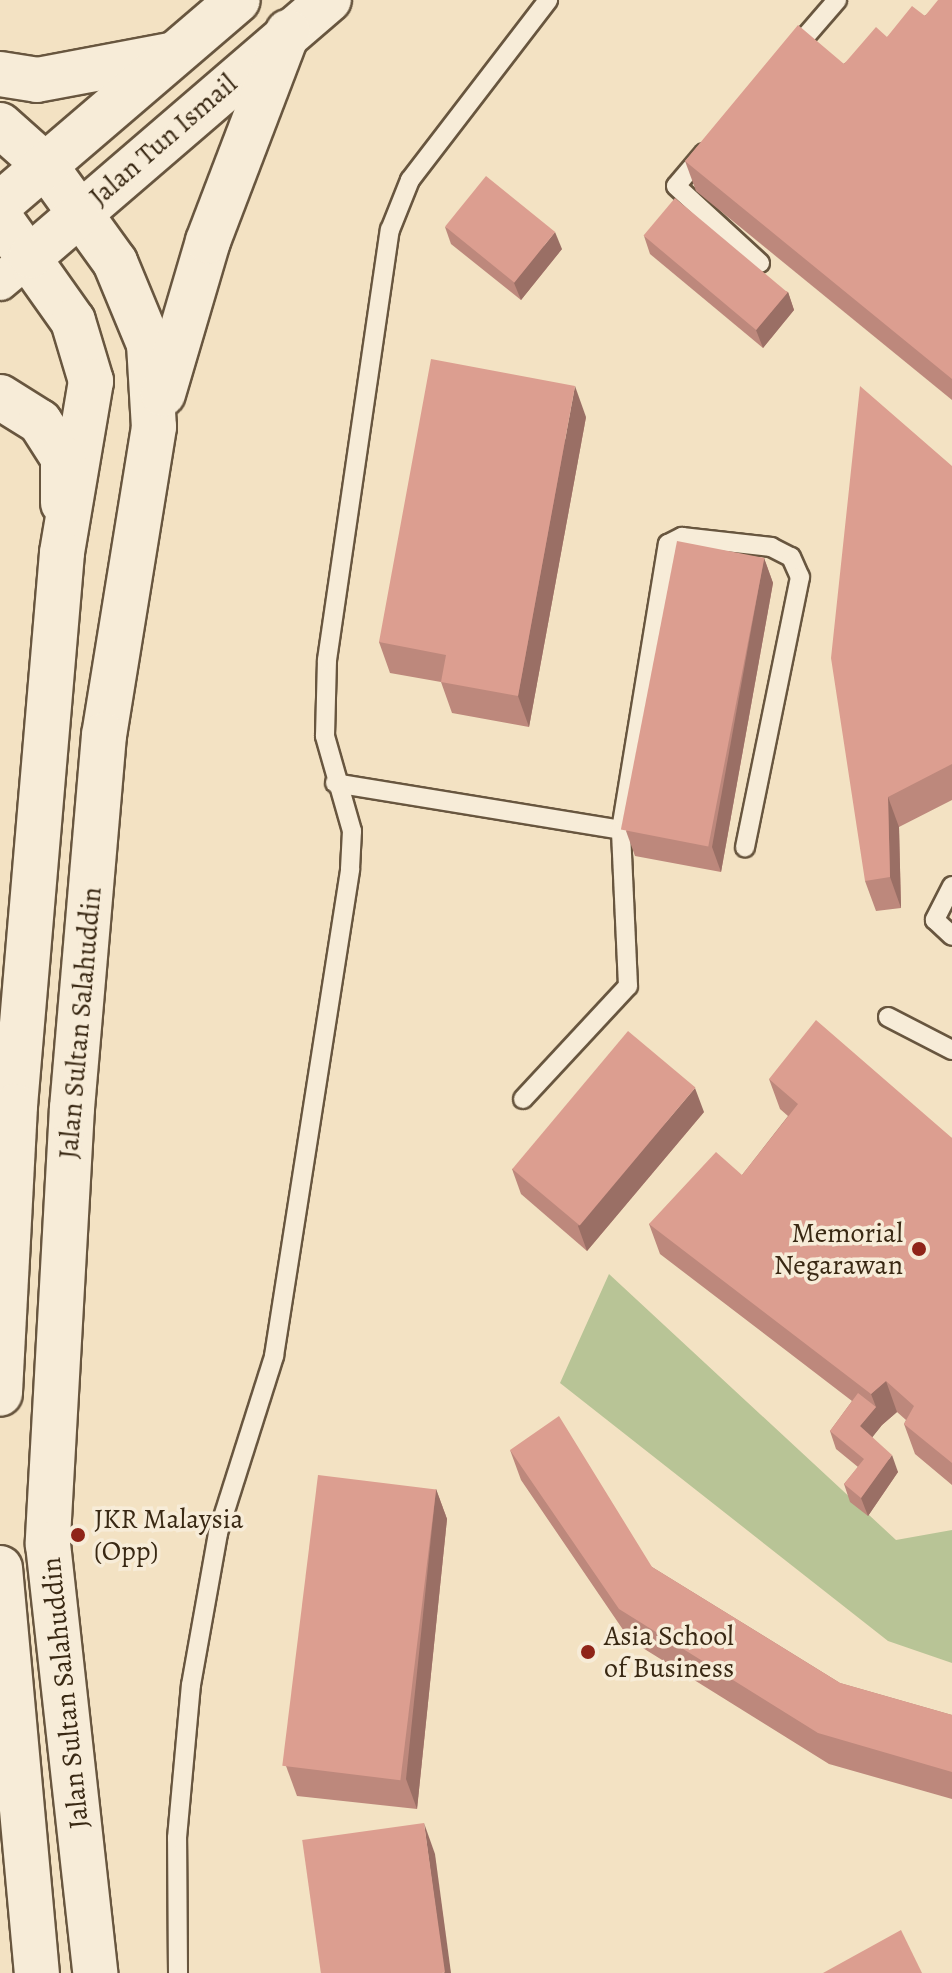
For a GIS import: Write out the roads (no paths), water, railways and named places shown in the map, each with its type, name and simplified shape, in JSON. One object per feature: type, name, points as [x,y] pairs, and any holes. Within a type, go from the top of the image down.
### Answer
[{"type":"street","name":"Jalan Tun Ismail","points":[[0,204],[238,0]]},
{"type":"street","name":"Jalan Tun Ismail","points":[[15,269],[329,0]]},
{"type":"street","points":[[154,427],[208,241],[288,32]]},
{"type":"street","points":[[0,74],[37,80],[175,54]]},
{"type":"street","name":"Jalan Sultan Salahuddin","points":[[0,125],[45,165],[80,212],[135,303],[149,344],[154,427],[104,735],[72,1108],[48,1544],[95,1973]]},
{"type":"street","name":"Jalan Sultan Salahuddin","points":[[0,218],[15,269],[73,321],[91,381],[62,553],[15,1106],[0,1394]]},
{"type":"street","points":[[0,397],[40,422],[63,458],[62,553]]},
{"type":"street","name":"Jalan Sultan Salahuddin","points":[[0,1568],[37,1973]]},
{"type":"lane","points":[[178,1973],[177,1838],[191,1685],[218,1533],[274,1356],[350,869],[352,831],[335,783],[325,736],[327,660],[390,230],[410,180],[548,0]]},
{"type":"lane","points":[[776,70],[837,0]]},
{"type":"lane","points":[[716,140],[676,186],[760,263]]},
{"type":"lane","points":[[523,1099],[628,986],[621,830],[668,544],[682,537],[771,547],[791,557],[800,577],[745,847]]},
{"type":"lane","points":[[335,783],[621,830]]},
{"type":"lane","points":[[952,886],[935,920],[952,936]]},
{"type":"lane","points":[[888,1017],[952,1050]]},
{"type":"place","name":"Memorial Negarawan","points":[[919,1249]]},
{"type":"place","name":"JKR Malaysia (Opp)","points":[[78,1535]]},
{"type":"place","name":"Asia School of Business","points":[[588,1652]]}]
